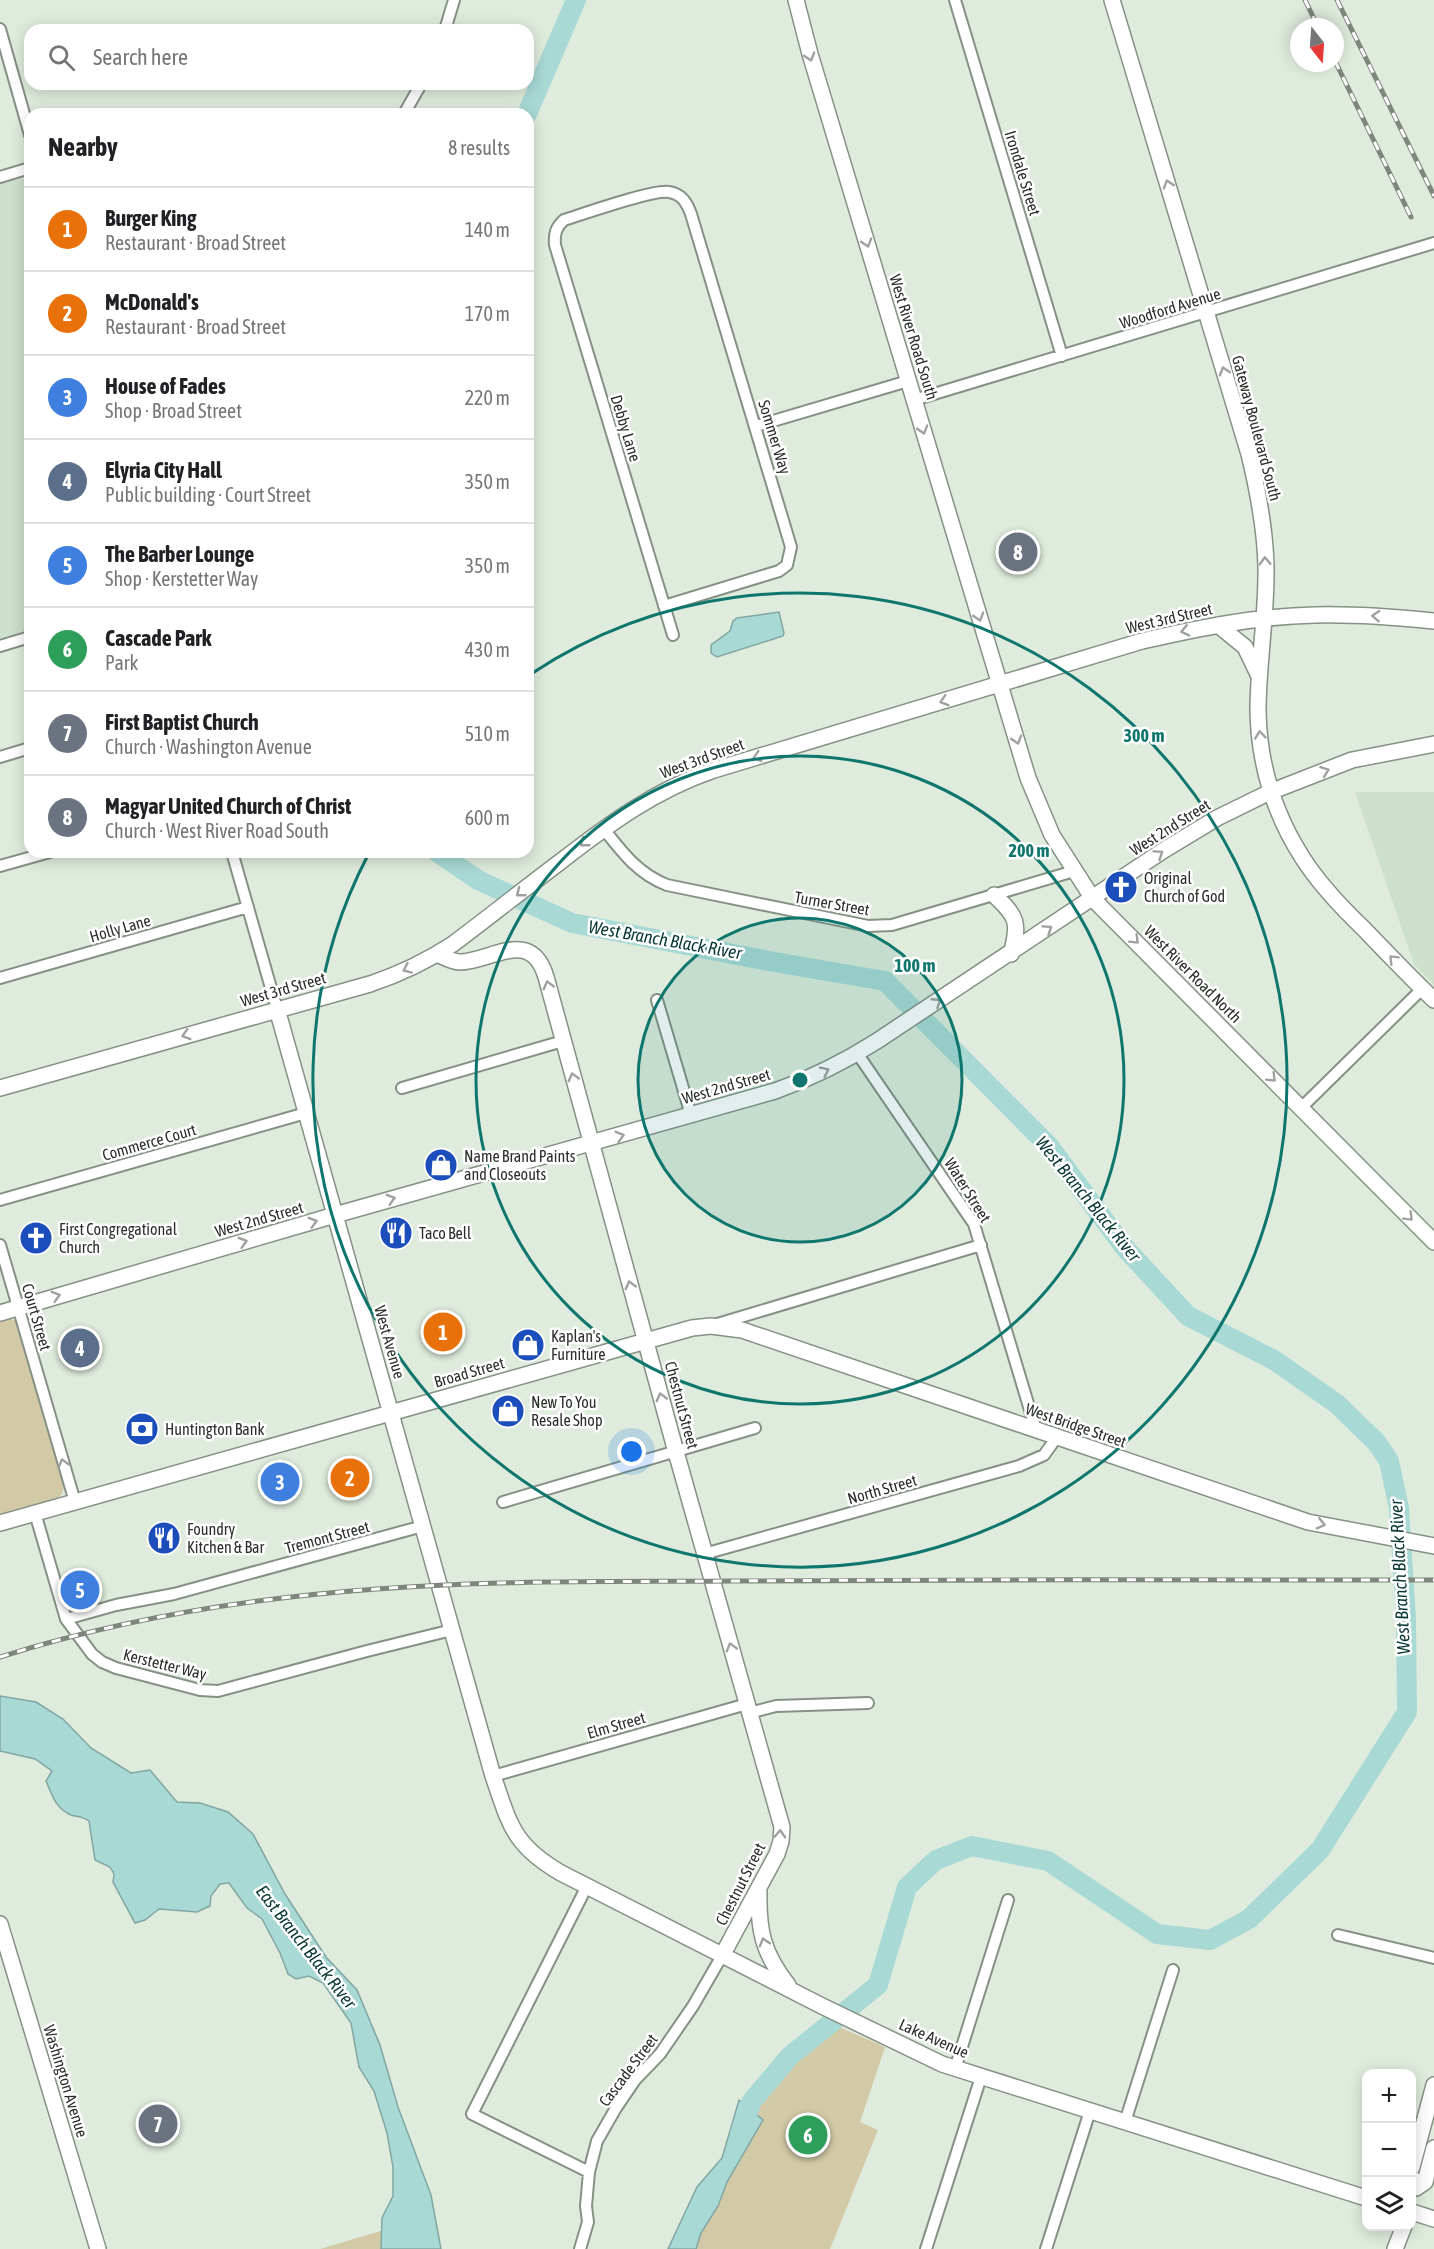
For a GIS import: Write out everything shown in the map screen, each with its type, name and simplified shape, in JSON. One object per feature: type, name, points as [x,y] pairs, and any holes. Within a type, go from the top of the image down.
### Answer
[{"type":"street","points":[[447,24],[454,0]]},
{"type":"street","name":"West River Road South","points":[[796,0],[808,48],[1000,684]]},
{"type":"street","name":"Irondale Street","points":[[955,0],[1062,356]]},
{"type":"street","name":"Gateway Boulevard South","points":[[1112,0],[1249,454],[1258,491],[1266,566],[1260,677],[1260,736],[1270,792],[1289,835],[1315,877],[1434,1000]]},
{"type":"street","points":[[0,29],[24,115]]},
{"type":"street","points":[[407,108],[418,90]]},
{"type":"street","points":[[0,177],[24,170]]},
{"type":"street","name":"Sommer Way","points":[[556,229],[564,220],[659,192],[668,191],[680,196],[687,203],[790,543],[791,551],[787,565],[775,573],[664,606]]},
{"type":"street","name":"Debby Lane","points":[[556,229],[555,245],[673,635]]},
{"type":"street","name":"Woodford Avenue","points":[[914,400],[1434,243]]},
{"type":"street","points":[[756,426],[908,381]]},
{"type":"street","name":"West 3rd Street","points":[[0,1088],[382,980],[437,954],[475,928],[603,828],[660,792],[705,773],[1142,641],[1218,625],[1314,615],[1375,615],[1434,621]]},
{"type":"street","points":[[1218,625],[1245,647],[1260,677]]},
{"type":"street","points":[[0,646],[24,639]]},
{"type":"street","name":"West River Road North","points":[[1000,684],[1039,807],[1052,835],[1094,899],[1434,1242]]},
{"type":"street","name":"West 2nd Street","points":[[0,1313],[335,1215],[775,1092],[831,1069],[857,1053],[1208,823],[1270,792],[1352,760],[1434,744]]},
{"type":"street","points":[[0,757],[24,750]]},
{"type":"street","name":"Turner Street","points":[[603,828],[636,867],[651,878],[667,885],[868,926],[891,925],[1074,871]]},
{"type":"street","points":[[0,866],[29,858]]},
{"type":"street","name":"West Avenue","points":[[234,858],[493,1776],[508,1821],[519,1839]]},
{"type":"street","points":[[994,895],[1010,909],[1016,922],[1011,954]]},
{"type":"street","name":"Holly Lane","points":[[0,978],[248,908]]},
{"type":"street","name":"Chestnut Street","points":[[437,954],[461,962],[509,949],[522,951],[532,956],[544,970],[704,1554],[782,1827],[777,1854],[723,1954]]},
{"type":"street","points":[[1302,1107],[1422,989]]},
{"type":"street","points":[[657,1000],[691,1115]]},
{"type":"street","points":[[402,1088],[563,1041]]},
{"type":"street","name":"Water Street","points":[[857,1053],[972,1219],[1036,1430]]},
{"type":"street","name":"Commerce Court","points":[[0,1200],[306,1113]]},
{"type":"street","name":"Court Street","points":[[0,1245],[75,1502]]},
{"type":"street","name":"Broad Street","points":[[0,1523],[692,1328],[711,1326],[981,1245]]},
{"type":"street","name":"West Bridge Street","points":[[711,1326],[742,1330],[1308,1522],[1433,1546]]},
{"type":"street","points":[[503,1502],[754,1428]]},
{"type":"street","name":"North Street","points":[[704,1554],[1019,1466],[1044,1455],[1058,1437]]},
{"type":"street","name":"Kerstetter Way","points":[[35,1513],[66,1619],[92,1654],[102,1662],[146,1676],[211,1691],[224,1690],[452,1630]]},
{"type":"street","name":"Tremont Street","points":[[66,1619],[116,1605],[174,1594],[423,1526]]},
{"type":"street","name":"Elm Street","points":[[493,1776],[748,1708],[868,1703]]},
{"type":"street","name":"Lake Avenue","points":[[519,1839],[539,1859],[587,1886],[822,2006],[942,2064],[1362,2197]]},
{"type":"street","points":[[587,1886],[472,2114],[589,2172]]},
{"type":"street","points":[[759,1888],[759,1922],[763,1940],[774,1967],[790,1989]]},
{"type":"street","points":[[955,2069],[1008,1900]]},
{"type":"street","name":"Washington Avenue","points":[[0,1924],[98,2249]]},
{"type":"street","points":[[1338,1935],[1434,1958]]},
{"type":"street","name":"Cascade Street","points":[[580,2249],[588,2222],[586,2206],[589,2172],[597,2141],[635,2080],[660,2054],[693,2006],[723,1954]]},
{"type":"street","points":[[1125,2122],[1173,1970]]},
{"type":"street","points":[[926,2249],[981,2076]]},
{"type":"street","points":[[1416,2152],[1434,2085]]},
{"type":"street","points":[[1046,2249],[1090,2111]]},
{"type":"street","points":[[1416,2182],[1425,2182],[1434,2148]]},
{"type":"street","points":[[1416,2213],[1434,2219]]},
{"type":"street","points":[[1395,2249],[1402,2231]]},
{"type":"shaded area","points":[[24,178],[24,632],[0,639],[0,184]]},
{"type":"shaded area","points":[[1355,792],[1434,792],[1434,985],[1414,964]]},
{"type":"shaded area","points":[[11,1319],[17,1321],[65,1485],[62,1494],[56,1499],[0,1515],[0,1322]]},
{"type":"shaded area","points":[[830,2023],[885,2047],[860,2122],[878,2130],[830,2249],[682,2249],[738,2140],[752,2101],[790,2056]]},
{"type":"shaded area","points":[[414,2221],[422,2249],[320,2249]]},
{"type":"water","points":[[779,612],[783,636],[717,657],[711,653],[711,645],[730,631],[733,621],[737,618]]},
{"type":"water","name":"East Branch Black River","points":[[0,1696],[36,1702],[63,1719],[91,1748],[131,1773],[150,1770],[177,1802],[200,1803],[228,1812],[253,1834],[285,1894],[326,1957],[357,1990],[380,2045],[398,2107],[431,2195],[441,2249],[381,2249],[382,2218],[393,2196],[393,2167],[387,2133],[374,2091],[359,2067],[351,2023],[323,1983],[309,1976],[296,1979],[288,1974],[262,1919],[247,1908],[229,1883],[220,1884],[211,1896],[210,1906],[197,1912],[159,1909],[145,1920],[135,1923],[113,1882],[114,1874],[110,1867],[95,1860],[89,1821],[71,1815],[55,1801],[46,1781],[52,1771],[35,1759],[0,1751]]},
{"type":"water","points":[[739,2100],[763,2120],[727,2182],[718,2206],[701,2233],[696,2249],[668,2249],[697,2187],[722,2158]]},
{"type":"waterway","name":"West Branch Black River","points":[[530,108],[576,0]]},
{"type":"waterway","name":"West Branch Black River","points":[[446,858],[478,880],[572,923],[885,981],[1049,1146],[1125,1248],[1188,1316],[1274,1360],[1337,1404],[1377,1443],[1389,1461],[1399,1508],[1406,1619],[1407,1712],[1320,1850],[1249,1919],[1210,1940],[1157,1934],[1048,1861],[972,1846],[936,1860],[907,1887],[878,1985],[790,2056],[752,2101],[740,2134]]},
{"type":"railway","points":[[1305,0],[1314,18]]},
{"type":"railway","points":[[1337,0],[1434,196]]},
{"type":"railway","points":[[1340,72],[1411,217]]},
{"type":"railway","points":[[0,1657],[92,1632],[186,1612],[282,1598],[421,1586],[598,1582],[1434,1580]]},
{"type":"place","name":"Magyar United Church of Christ","points":[[1018,552]]},
{"type":"place","name":"Original Church of God","points":[[1121,887]]},
{"type":"place","name":"Name Brand Paints and Closeouts","points":[[441,1165]]},
{"type":"place","name":"Taco Bell","points":[[396,1233]]},
{"type":"place","name":"First Congregational Church","points":[[36,1238]]},
{"type":"place","name":"Burger King","points":[[443,1332]]},
{"type":"place","name":"Kaplan's Furniture","points":[[528,1345]]},
{"type":"place","name":"Elyria City Hall","points":[[80,1348]]},
{"type":"place","name":"New To You Resale Shop","points":[[508,1411]]},
{"type":"place","name":"Huntington Bank","points":[[142,1429]]},
{"type":"place","name":"McDonald's","points":[[350,1478]]},
{"type":"place","name":"House of Fades","points":[[280,1482]]},
{"type":"place","name":"Foundry Kitchen & Bar","points":[[164,1538]]},
{"type":"place","name":"The Barber Lounge","points":[[80,1590]]},
{"type":"place","name":"First Baptist Church","points":[[158,2124]]},
{"type":"place","name":"Cascade Park","points":[[808,2135]]}]
